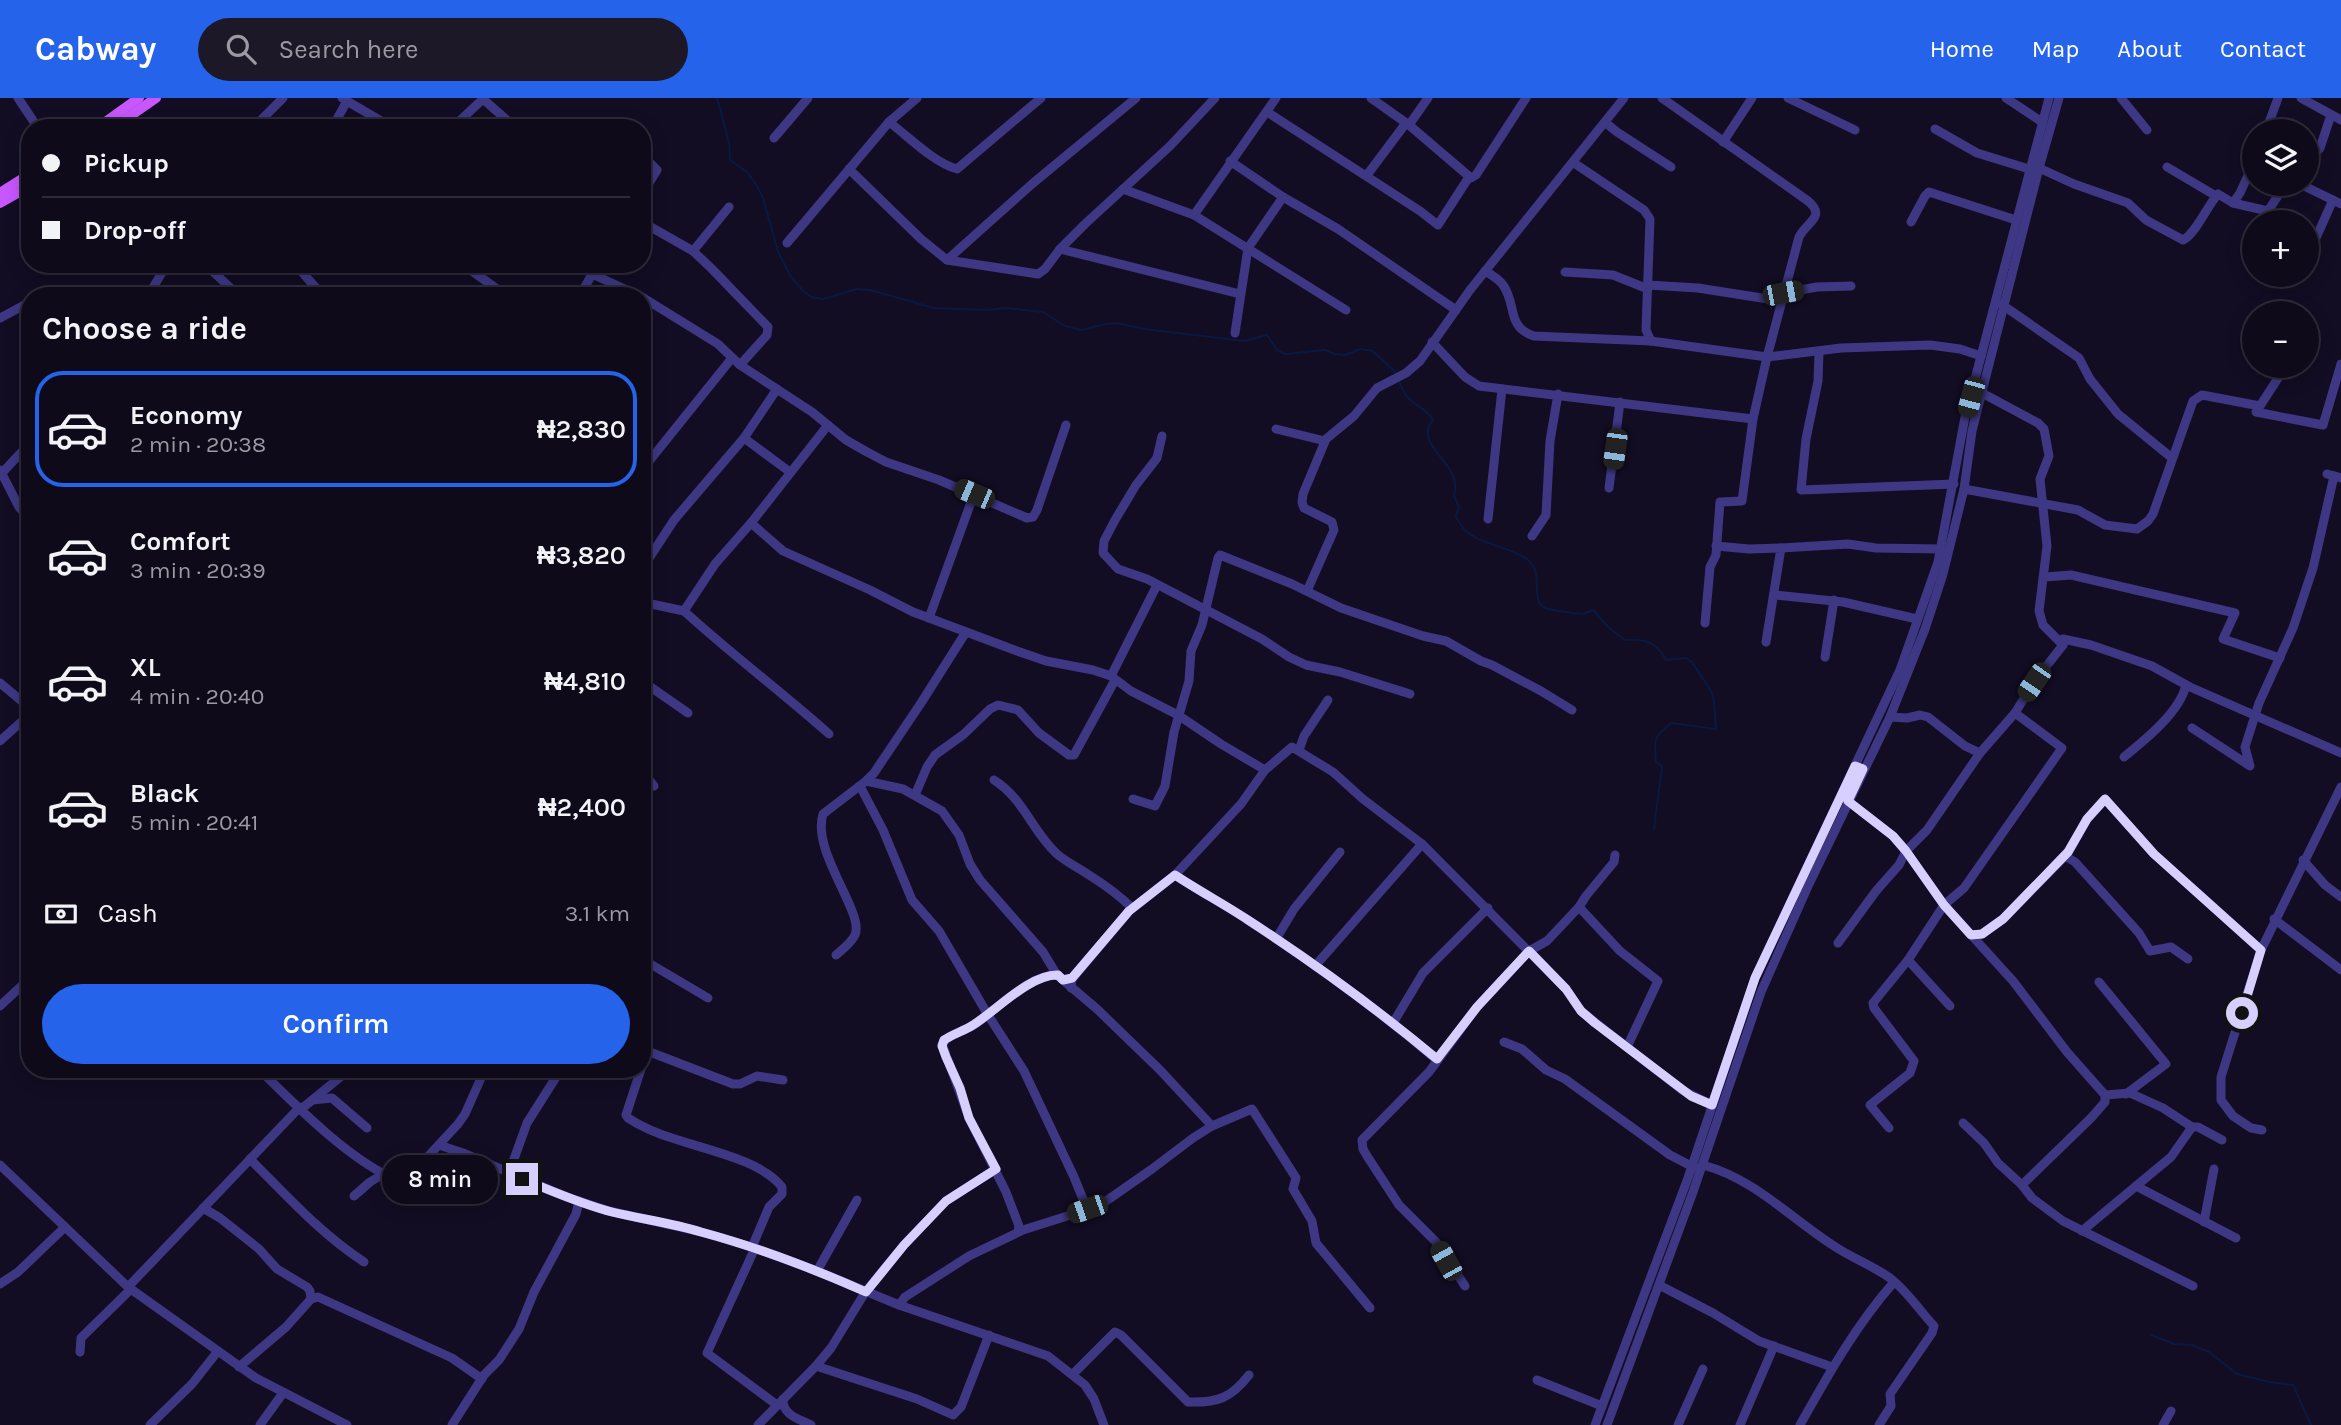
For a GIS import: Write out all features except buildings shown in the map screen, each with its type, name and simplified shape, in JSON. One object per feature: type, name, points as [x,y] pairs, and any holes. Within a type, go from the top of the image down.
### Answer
[{"type":"main road","points":[[126,119],[156,98]]},
{"type":"main road","points":[[109,119],[137,99]]},
{"type":"main road","points":[[0,193],[21,180]]},
{"type":"main road","points":[[0,203],[21,191]]},
{"type":"street","points":[[18,98],[32,119]]},
{"type":"street","points":[[262,119],[283,98]]},
{"type":"street","points":[[774,138],[808,98]]},
{"type":"street","points":[[787,243],[889,122],[917,98]]},
{"type":"street","points":[[889,122],[923,149],[957,169],[1041,98]]},
{"type":"street","points":[[947,260],[1032,184],[1136,98]]},
{"type":"street","points":[[849,169],[921,239],[947,260],[1035,274],[1045,269],[1060,249],[1170,146],[1215,98]]},
{"type":"street","points":[[1194,215],[1276,98]]},
{"type":"street","points":[[1371,98],[1408,124],[1472,178],[1527,98]]},
{"type":"street","points":[[1367,175],[1428,98]]},
{"type":"street","points":[[1307,591],[1334,527],[1327,519],[1304,508],[1302,502],[1325,441],[1354,415],[1377,388],[1415,366],[1485,271],[1624,98]]},
{"type":"street","points":[[1662,98],[1675,102],[1723,142],[1815,207],[1815,218],[1798,237],[1767,357],[1753,419],[1742,502],[1720,502],[1716,555],[1710,567],[1705,623]]},
{"type":"street","points":[[1723,142],[1752,98]]},
{"type":"street","points":[[1788,98],[1855,130]]},
{"type":"street","points":[[2006,98],[2042,122]]},
{"type":"street","points":[[1595,1425],[1698,1167],[1712,1105],[1755,978],[1859,767],[1900,670],[1938,562],[1965,416],[2049,98]]},
{"type":"street","points":[[1607,1425],[1761,992],[1780,945],[1848,801],[1859,767],[1890,717],[1925,629],[1943,574],[1964,489],[1972,431],[2059,98]]},
{"type":"street","points":[[2121,98],[2147,130]]},
{"type":"street","points":[[2270,119],[2278,98]]},
{"type":"street","points":[[2301,98],[2341,120]]},
{"type":"street","points":[[336,119],[344,99],[378,119]]},
{"type":"street","points":[[462,119],[483,99],[506,119]]},
{"type":"street","points":[[1267,112],[1367,175],[1438,225],[1469,177]]},
{"type":"street","points":[[2319,149],[2331,115]]},
{"type":"street","points":[[1605,122],[1671,167]]},
{"type":"street","points":[[1935,128],[1977,153],[2029,169]]},
{"type":"street","points":[[1230,161],[1283,197],[1338,229],[1456,310]]},
{"type":"street","points":[[1574,163],[1644,210],[1649,217],[1651,225],[1646,330],[1651,341]]},
{"type":"street","points":[[651,164],[657,170],[651,180]]},
{"type":"street","points":[[2167,167],[2233,203],[2268,211],[2277,196]]},
{"type":"street","points":[[2039,168],[2128,203],[2146,220],[2181,239],[2188,237],[2216,196]]},
{"type":"street","points":[[2233,203],[2242,185]]},
{"type":"street","points":[[1123,189],[1194,215],[1346,310]]},
{"type":"street","points":[[1912,222],[1929,192],[2016,220]]},
{"type":"street","points":[[2319,193],[2337,202],[2319,236]]},
{"type":"street","points":[[1235,333],[1248,248],[1283,197]]},
{"type":"street","points":[[693,251],[729,207]]},
{"type":"street","points":[[651,227],[693,251],[768,327],[767,335],[736,361],[651,460]]},
{"type":"street","points":[[1060,249],[1240,294]]},
{"type":"street","points":[[1485,271],[1502,283],[1507,291],[1513,317],[1525,333],[1545,337],[1651,341],[1767,357],[1840,348],[1930,345],[1960,349],[1981,356]]},
{"type":"street","points":[[1566,272],[1613,275],[1648,287],[1698,288],[1782,297],[1817,287],[1851,286]]},
{"type":"street","points":[[215,273],[229,287]]},
{"type":"street","points":[[303,273],[315,287]]},
{"type":"street","points":[[474,273],[488,287]]},
{"type":"street","points":[[590,273],[620,287]]},
{"type":"street","points":[[585,287],[592,275]]},
{"type":"street","points":[[1996,300],[2079,358],[2090,379],[2118,414],[2172,458]]},
{"type":"street","points":[[651,302],[718,344],[736,361],[846,440],[886,462],[940,480],[1027,518],[1033,518],[1037,510],[1066,425]]},
{"type":"street","points":[[0,318],[21,307]]},
{"type":"street","points":[[1632,340],[1646,330]]},
{"type":"street","points":[[1432,342],[1471,382],[1479,386],[1753,419]]},
{"type":"street","points":[[1819,352],[1820,370],[1806,439],[1801,490],[1954,484]]},
{"type":"street","points":[[2256,412],[2323,425],[2341,364]]},
{"type":"street","points":[[1964,489],[2078,510],[2105,525],[2137,529],[2151,519],[2186,417],[2196,397],[2215,397],[2257,407],[2265,400],[2278,378]]},
{"type":"street","points":[[651,555],[674,520],[744,438],[777,389]]},
{"type":"street","points":[[1488,519],[1502,389]]},
{"type":"street","points":[[1982,393],[2031,418],[2044,429],[2049,456],[2040,480],[2047,546],[2045,578],[2039,601],[2040,620],[2046,628],[2061,640],[2091,645],[2152,666],[2186,685],[2341,753]]},
{"type":"street","points":[[1532,536],[1546,515],[1550,441],[1558,394]]},
{"type":"street","points":[[1609,488],[1620,402]]},
{"type":"street","points":[[684,611],[715,564],[828,425]]},
{"type":"street","points":[[1276,429],[1325,441]]},
{"type":"street","points":[[1162,436],[1157,458],[1126,500],[1104,541],[1104,556],[1114,566],[1147,579],[1306,665],[1340,672],[1410,694]]},
{"type":"street","points":[[744,438],[790,472]]},
{"type":"street","points":[[21,452],[1,472],[21,508]]},
{"type":"street","points":[[2192,728],[2250,766],[2245,747],[2259,703],[2293,628],[2313,568],[2334,476]]},
{"type":"street","points":[[929,618],[974,494]]},
{"type":"street","points":[[751,523],[783,551],[929,618],[1046,661],[1093,670],[1113,678],[1265,770]]},
{"type":"street","points":[[1716,546],[1749,549],[1848,544],[1876,548],[1941,550]]},
{"type":"street","points":[[1766,642],[1781,548]]},
{"type":"street","points":[[1133,799],[1155,806],[1165,786],[1178,715],[1189,681],[1191,651],[1220,555],[1341,608],[1423,636],[1446,640],[1572,710]]},
{"type":"street","points":[[2045,578],[2071,575],[2235,613],[2223,639],[2280,658]]},
{"type":"street","points":[[915,795],[935,755],[998,705],[1018,710],[1039,733],[1069,755],[1074,755],[1157,585]]},
{"type":"street","points":[[1774,595],[1834,600],[1917,619]]},
{"type":"street","points":[[1825,657],[1834,600]]},
{"type":"street","points":[[651,604],[684,611],[724,648],[780,690],[829,734]]},
{"type":"street","points":[[836,956],[854,937],[856,930],[845,895],[825,854],[821,819],[824,812],[863,783],[921,703],[966,632]]},
{"type":"street","points":[[1838,943],[1876,891],[1899,865],[1906,851],[1927,831],[1980,753],[2015,713],[2061,640]]},
{"type":"street","points":[[0,682],[21,700]]},
{"type":"street","points":[[2124,757],[2160,725],[2181,699],[2186,685]]},
{"type":"street","points":[[651,687],[688,713]]},
{"type":"street","points":[[1299,750],[1304,736],[1328,699]]},
{"type":"street","points":[[1889,1128],[1870,1105],[1910,1073],[1914,1061],[1873,1003],[1908,960],[1944,905],[1964,888],[2062,748],[2015,713]]},
{"type":"street","points":[[1890,717],[1928,717],[1965,746],[1980,753]]},
{"type":"street","points":[[0,741],[21,722]]},
{"type":"street","points":[[1066,980],[1132,908],[1175,875],[1241,804],[1265,770],[1290,747],[1333,772],[1363,799],[1422,844],[1566,989],[1581,1011],[1691,1096],[1712,1105]]},
{"type":"street","points":[[994,780],[1004,786],[1024,807],[1038,831],[1059,856],[1110,888],[1132,908]]},
{"type":"street","points":[[651,782],[654,786]]},
{"type":"street","points":[[863,783],[903,789],[942,811],[951,821],[970,864],[981,880],[1066,980],[1160,1070],[1212,1126]]},
{"type":"street","points":[[863,783],[912,900],[939,931],[1024,1071],[1087,1209]]},
{"type":"street","points":[[2262,1130],[2251,1128],[2233,1116],[2221,1100],[2221,1077],[2261,950],[2341,787]]},
{"type":"street","points":[[1971,935],[1982,934],[2003,919],[2065,856],[2087,819],[2105,799],[2154,854],[2261,950]]},
{"type":"street","points":[[1848,801],[1893,836],[1944,905],[2013,981],[2067,1052],[2105,1096],[2105,1102],[2091,1118],[2022,1185]]},
{"type":"street","points":[[1315,965],[1422,844]]},
{"type":"street","points":[[1276,939],[1294,909],[1340,852]]},
{"type":"street","points":[[1465,1286],[1436,1242],[1399,1205],[1367,1156],[1362,1144],[1364,1137],[1419,1083],[1477,1007],[1529,951],[1546,941],[1579,907],[1614,862],[1615,855]]},
{"type":"street","points":[[2065,856],[2075,862],[2139,933],[2150,951],[2171,947],[2188,959]]},
{"type":"street","points":[[2303,860],[2325,885],[2341,897]]},
{"type":"street","points":[[1175,875],[1246,918],[1315,965],[1437,1059]]},
{"type":"street","points":[[1579,907],[1620,951],[1658,981],[1627,1047]]},
{"type":"street","points":[[1393,1023],[1423,973],[1488,908]]},
{"type":"street","points":[[2274,919],[2341,970]]},
{"type":"street","points":[[1908,960],[1950,1006]]},
{"type":"street","points":[[651,964],[708,998]]},
{"type":"street","points":[[1020,1230],[996,1169],[969,1118],[942,1044],[945,1039],[971,1027],[1003,1001],[1044,976],[1066,980]]},
{"type":"street","points":[[2099,982],[2166,1064],[2126,1094]]},
{"type":"street","points":[[0,1006],[21,986]]},
{"type":"street","points":[[1504,1042],[1528,1053],[1546,1070],[1565,1079],[1670,1155],[1698,1167],[1720,1170],[1752,1186],[1833,1246],[1894,1282],[1934,1326],[1933,1334],[1890,1394],[1891,1406],[1880,1425]]},
{"type":"street","points":[[651,1053],[733,1084],[740,1084],[757,1076],[783,1080]]},
{"type":"street","points":[[268,1078],[299,1108],[362,1160],[396,1180],[404,1180],[465,1114],[481,1078]]},
{"type":"street","points":[[80,1352],[81,1338],[203,1208],[299,1108],[339,1078]]},
{"type":"street","points":[[509,1173],[527,1123],[555,1078]]},
{"type":"street","points":[[639,1078],[626,1115],[629,1119],[676,1140],[748,1162],[782,1187],[782,1194],[769,1206],[754,1248],[707,1353],[780,1402],[787,1412],[811,1425]]},
{"type":"street","points":[[2105,1096],[2130,1093],[2222,1140]]},
{"type":"street","points":[[312,1100],[332,1098],[367,1128]]},
{"type":"street","points":[[899,1305],[905,1297],[945,1270],[1020,1230],[1099,1206],[1193,1138],[1212,1126],[1252,1109],[1296,1178],[1293,1189],[1312,1221],[1316,1243],[1370,1308]]},
{"type":"street","points":[[1963,1123],[2032,1198],[2063,1221],[2193,1286]]},
{"type":"street","points":[[2082,1231],[2171,1157],[2192,1127]]},
{"type":"street","points":[[439,1145],[579,1201],[754,1248],[899,1305],[1048,1356],[1085,1385],[1094,1399],[1104,1425]]},
{"type":"street","points":[[250,1159],[324,1233],[363,1262]]},
{"type":"street","points":[[0,1165],[130,1288],[239,1367],[283,1394],[347,1425]]},
{"type":"street","points":[[758,1425],[831,1348],[866,1292],[904,1245],[946,1201],[996,1169]]},
{"type":"street","points":[[2204,1222],[2214,1169]]},
{"type":"street","points":[[354,1196],[385,1173]]},
{"type":"street","points":[[2136,1186],[2236,1238]]},
{"type":"street","points":[[817,1271],[857,1200]]},
{"type":"street","points":[[452,1425],[519,1329],[534,1292],[576,1214],[579,1201]]},
{"type":"street","points":[[203,1208],[258,1249],[277,1269],[307,1287],[311,1299]]},
{"type":"street","points":[[0,1284],[18,1272],[65,1227]]},
{"type":"street","points":[[1800,1425],[1832,1367],[1876,1302],[1894,1282]]},
{"type":"street","points":[[1659,1285],[1759,1340],[1832,1367]]},
{"type":"street","points":[[239,1367],[286,1326],[311,1299],[324,1298],[352,1314],[452,1358],[482,1379]]},
{"type":"street","points":[[1073,1374],[1115,1332],[1188,1402],[1224,1399],[1250,1375]]},
{"type":"street","points":[[816,1366],[917,1399],[953,1415],[961,1408],[989,1335]]},
{"type":"street","points":[[1740,1425],[1774,1346]]},
{"type":"street","points":[[149,1425],[192,1384],[218,1351]]},
{"type":"street","points":[[1678,1425],[1703,1370]]},
{"type":"street","points":[[1537,1380],[1602,1406]]},
{"type":"street","points":[[260,1425],[283,1394]]},
{"type":"street","points":[[2163,1425],[2171,1411]]},
{"type":"waterway","points":[[717,98],[729,142],[730,160],[747,172],[757,186],[778,252],[791,277],[811,297],[823,299],[857,289],[870,290],[934,308],[1005,308],[1043,312],[1065,326],[1081,330],[1116,323],[1244,341],[1267,335],[1277,350],[1285,354],[1325,350],[1345,355],[1360,349],[1373,351],[1396,373]]},
{"type":"waterway","points":[[1399,381],[1411,401],[1433,420],[1428,429],[1428,438],[1453,476],[1454,496],[1459,507],[1456,516],[1462,526],[1478,539],[1528,560],[1536,572],[1540,604],[1545,608],[1564,612],[1583,614],[1593,610],[1608,627],[1625,640],[1649,642],[1666,660],[1686,658],[1692,662],[1711,691],[1716,729],[1671,723],[1656,740],[1656,762],[1662,766],[1654,829]]},
{"type":"waterway","points":[[2151,1335],[2174,1344],[2192,1345],[2209,1352],[2237,1374],[2293,1385],[2311,1425]]},
{"type":"route","points":[[522,1179],[567,1198],[610,1211],[698,1231],[755,1248],[866,1292],[904,1245],[946,1201],[996,1169],[969,1118],[960,1088],[942,1046],[944,1040],[971,1027],[1003,1001],[1044,976],[1058,975],[1063,980],[1072,978],[1129,911],[1175,875],[1246,918],[1315,965],[1398,1026],[1437,1059],[1477,1007],[1529,951],[1576,1000],[1581,1011],[1595,1023],[1691,1096],[1712,1105],[1755,978],[1855,766],[1863,769],[1848,801],[1893,836],[1944,905],[1971,935],[1982,934],[2003,919],[2068,852],[2087,819],[2105,799],[2154,854],[2261,950],[2242,1013]]}]
